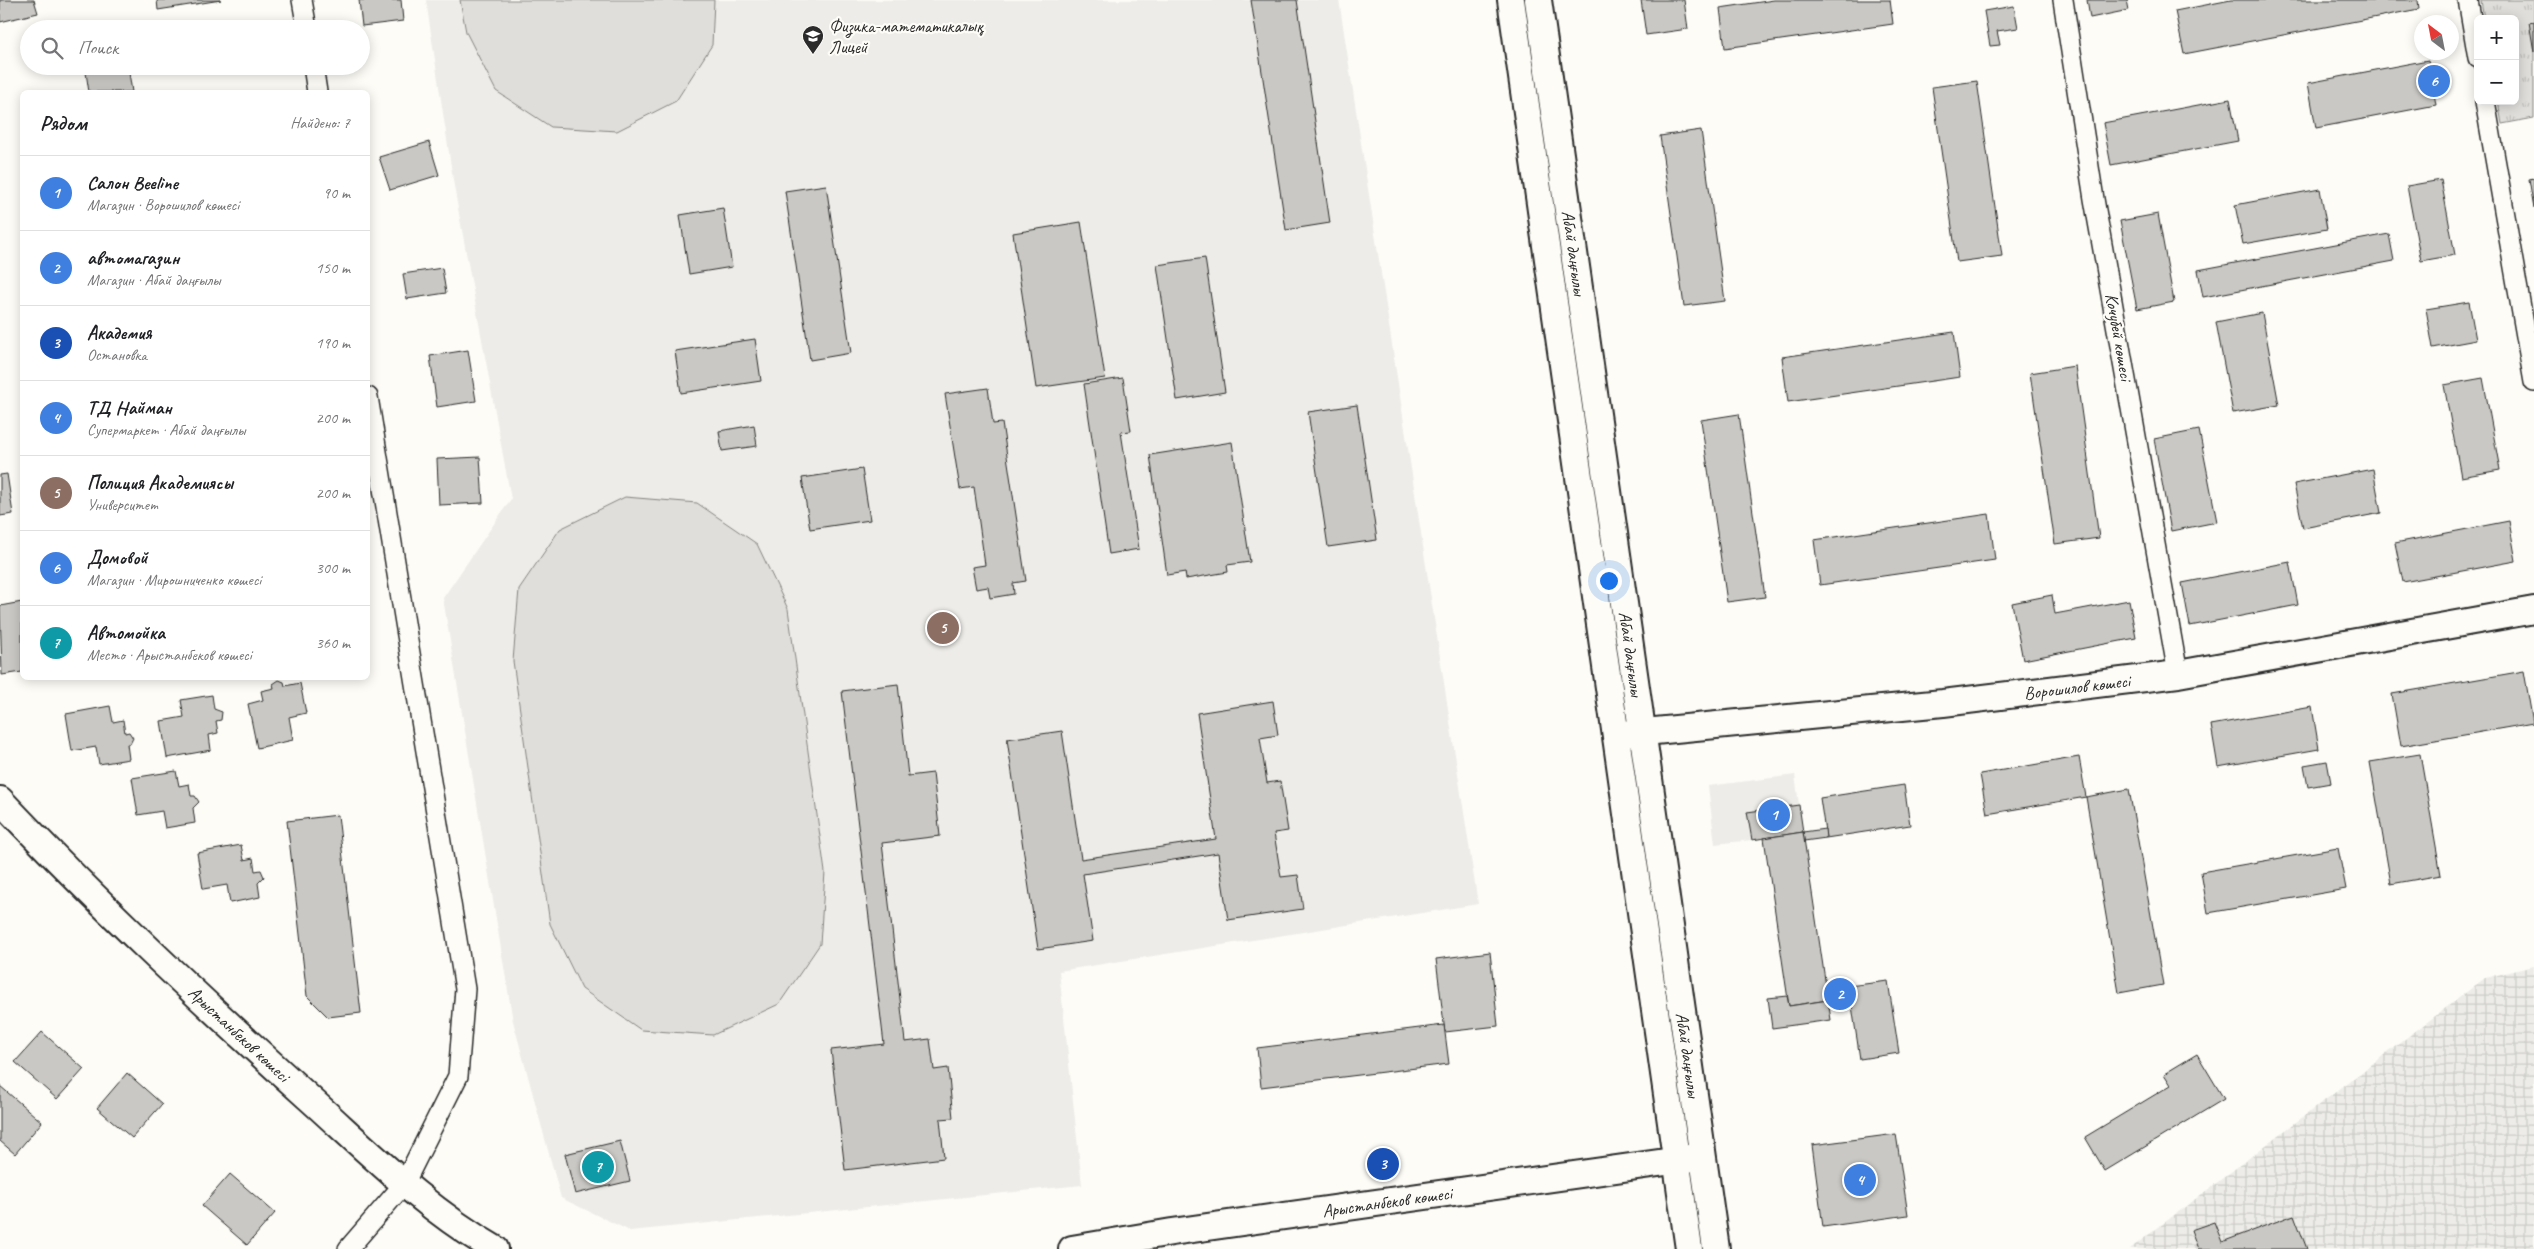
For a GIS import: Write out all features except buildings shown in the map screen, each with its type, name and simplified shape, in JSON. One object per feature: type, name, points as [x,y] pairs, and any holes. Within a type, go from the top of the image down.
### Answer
[{"type":"main road","name":"Абай даңғылы","points":[[1511,0],[1690,1249]]},
{"type":"main road","name":"Абай даңғылы","points":[[1538,0],[1716,1249]]},
{"type":"main road","name":"Ворошилов көшесі","points":[[1616,735],[1943,703],[2178,674],[2534,610]]},
{"type":"main road","name":"Арыстанбеков көшесі","points":[[0,800],[79,884],[246,1041],[404,1184],[464,1231],[495,1249]]},
{"type":"main road","name":"Арыстанбеков көшесі","points":[[1072,1249],[1173,1241],[1703,1156]]},
{"type":"street","points":[[302,0],[305,20]]},
{"type":"street","name":"Кочубей көшесі","points":[[2063,0],[2094,199],[2178,674]]},
{"type":"street","points":[[2468,0],[2474,35]]},
{"type":"street","points":[[314,75],[317,90]]},
{"type":"street","points":[[2486,105],[2534,382]]},
{"type":"street","points":[[348,1249],[404,1184],[458,1076],[466,989],[370,409]]},
{"type":"shaded area","points":[[426,0],[1339,0],[1478,904],[1059,971],[1082,1185],[630,1231],[561,1198],[513,1021],[443,598],[511,499],[454,186]]},
{"type":"shaded area","points":[[1795,775],[1799,805],[1748,812],[1752,840],[1715,844],[1708,786]]},
{"type":"shaded area","points":[[2534,966],[2534,1249],[2130,1249],[2485,978]]},
{"type":"green space","points":[[460,0],[714,0],[712,45],[676,101],[617,131],[551,127],[496,91],[466,32]]},
{"type":"green space","points":[[2481,0],[2534,0],[2534,118],[2502,124],[2499,105],[2519,105],[2519,15],[2483,15]]},
{"type":"green space","points":[[625,497],[697,503],[757,544],[788,609],[825,872],[820,944],[779,1004],[713,1035],[641,1030],[582,989],[550,924],[513,661],[519,589],[560,529]]},
{"type":"place","name":"Физика-математикалық Лицей","points":[[813,55]]},
{"type":"place","name":"Домовой","points":[[2434,81]]},
{"type":"place","name":"Полиция Академиясы","points":[[943,628]]},
{"type":"place","name":"Cалон Beeline","points":[[1774,815]]},
{"type":"place","name":"автомагазин","points":[[1840,994]]},
{"type":"place","name":"Академия","points":[[1383,1164]]},
{"type":"place","name":"Автомойка","points":[[598,1167]]},
{"type":"place","name":"ТД Найман","points":[[1860,1180]]}]
